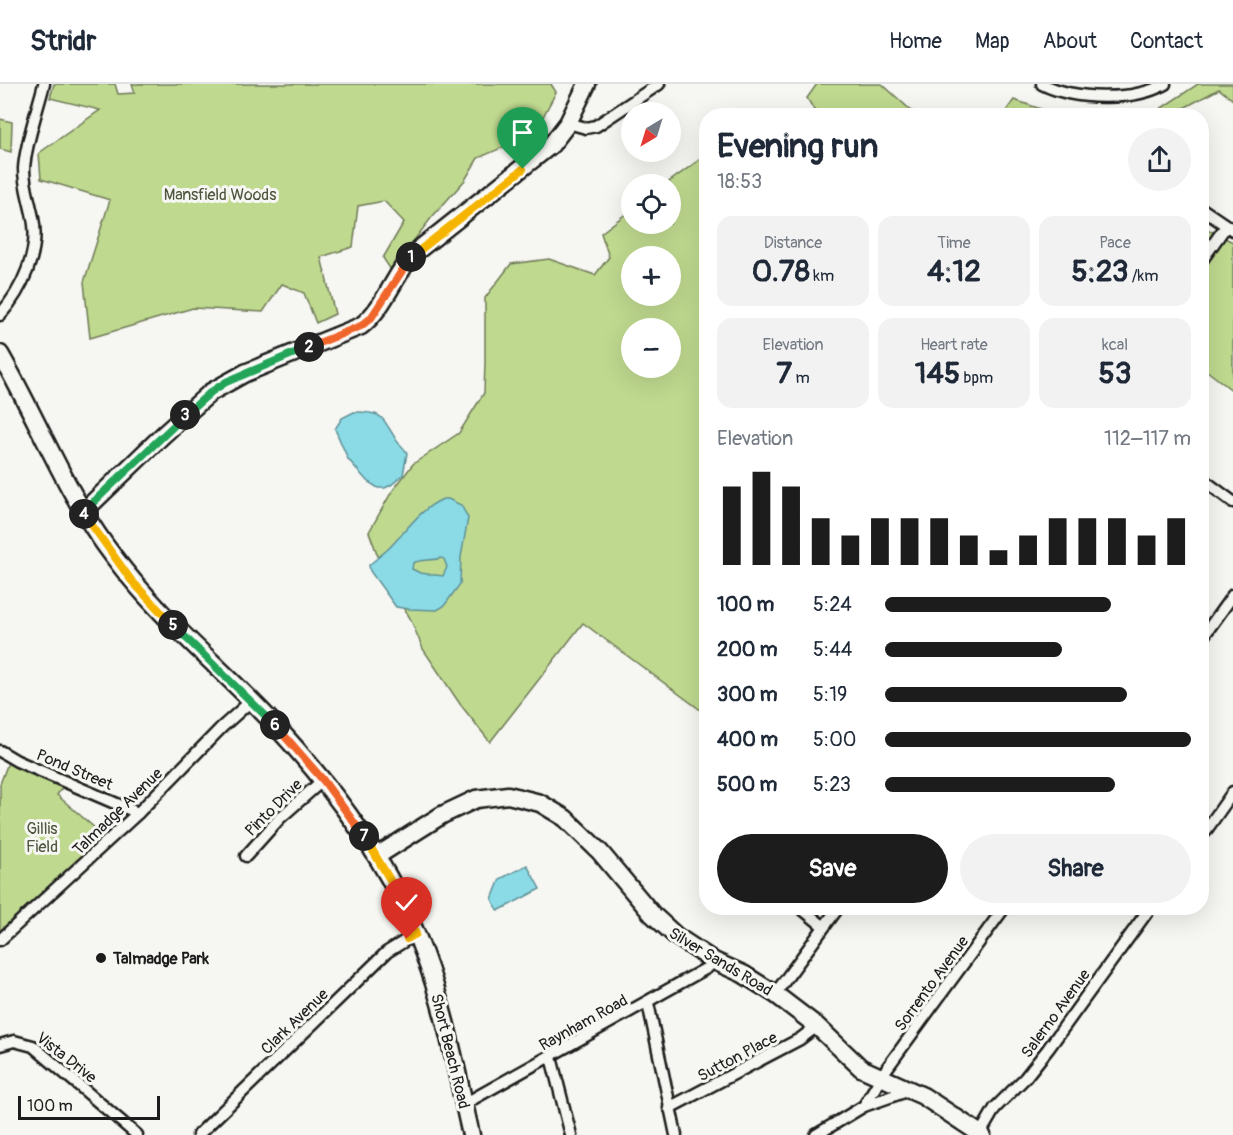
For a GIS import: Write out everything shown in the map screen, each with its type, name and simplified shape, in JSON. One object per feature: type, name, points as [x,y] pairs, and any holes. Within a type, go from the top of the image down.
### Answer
[{"type":"main road","points":[[83,512],[211,392],[245,373],[344,334],[366,322],[384,302],[399,272],[413,254],[551,145],[568,123],[587,84]]},
{"type":"main road","name":"Short Beach Road","points":[[0,354],[83,512],[112,555],[148,600],[251,700],[323,780],[351,816],[377,856],[416,934],[433,978],[447,1028],[471,1135]]},
{"type":"main road","name":"Silver Sands Road","points":[[377,856],[458,806],[492,796],[508,795],[527,798],[547,806],[565,818],[617,870],[663,926],[714,961],[743,974],[775,994],[817,1026],[854,1062],[936,1104],[981,1135]]},
{"type":"street","points":[[0,315],[22,284],[30,262],[34,240],[34,221],[24,168],[44,84]]},
{"type":"street","points":[[568,123],[586,128],[596,126],[659,84]]},
{"type":"street","points":[[1042,84],[1055,91],[1107,97],[1129,96],[1152,91],[1165,84]]},
{"type":"street","points":[[1209,213],[1229,228],[1209,252]]},
{"type":"street","points":[[1209,484],[1233,502]]},
{"type":"street","points":[[1209,628],[1233,595]]},
{"type":"street","name":"Talmadge Avenue","points":[[0,940],[138,813],[251,700]]},
{"type":"street","name":"Pond Street","points":[[0,752],[138,813]]},
{"type":"street","name":"Pinto Drive","points":[[246,856],[280,818],[323,780]]},
{"type":"street","points":[[1209,826],[1233,792]]},
{"type":"street","points":[[810,915],[823,926]]},
{"type":"street","points":[[775,994],[832,915]]},
{"type":"street","name":"Sorrento Avenue","points":[[864,1106],[999,915]]},
{"type":"street","name":"Salerno Avenue","points":[[981,1135],[995,1108],[1025,1078],[1048,1049],[1145,915]]},
{"type":"street","name":"Clark Avenue","points":[[198,1135],[387,952],[416,934]]},
{"type":"street","name":"Raynham Road","points":[[464,1104],[648,1003],[707,968],[714,961]]},
{"type":"street","points":[[648,1003],[676,1135]]},
{"type":"street","name":"Sutton Place","points":[[669,1108],[800,1039],[817,1026]]},
{"type":"street","name":"Vista Drive","points":[[0,1045],[14,1041],[33,1046],[137,1135]]},
{"type":"street","points":[[551,1057],[571,1135]]},
{"type":"street","points":[[816,1135],[864,1106],[910,1090]]},
{"type":"green space","name":"Mansfield Woods","points":[[54,84],[115,84],[118,94],[135,93],[132,84],[551,84],[556,92],[534,134],[478,158],[465,180],[432,217],[391,270],[383,258],[404,222],[384,201],[358,206],[353,247],[321,257],[335,314],[316,323],[304,293],[282,284],[263,312],[193,308],[90,338],[84,282],[110,200],[41,179],[39,153],[100,110],[50,98]]},
{"type":"green space","points":[[817,84],[882,84],[908,108],[813,108],[807,98]]},
{"type":"green space","points":[[1198,84],[1233,84],[1233,100],[1219,89],[1184,108],[1162,108]]},
{"type":"green space","points":[[1014,100],[1038,108],[1008,108]]},
{"type":"green space","points":[[0,119],[12,122],[11,152],[0,149]]},
{"type":"green space","points":[[699,160],[699,709],[583,623],[490,742],[460,704],[423,649],[410,618],[386,578],[369,532],[391,493],[413,464],[459,433],[484,393],[485,298],[511,264],[549,259],[595,275],[609,257],[601,233],[621,218],[621,234],[681,234],[680,174]]},
{"type":"green space","points":[[1209,230],[1233,242],[1233,391],[1209,372]]},
{"type":"green space","name":"Gillis Field","points":[[9,760],[64,785],[57,795],[104,836],[0,931],[0,784]]},
{"type":"water","points":[[354,412],[380,416],[407,453],[403,475],[385,488],[378,488],[367,481],[348,459],[335,429],[342,418]]},
{"type":"water","points":[[448,499],[461,505],[468,518],[461,557],[460,584],[444,606],[437,610],[396,607],[370,571],[369,565],[434,503]],"holes":[[[444,559],[447,567],[443,576],[420,573],[412,569],[413,563],[416,562]]]},
{"type":"water","points":[[527,865],[540,889],[498,911],[492,899],[500,879]]},
{"type":"place","name":"Talmadge Park","points":[[101,958]]},
{"type":"route","points":[[407,939],[416,934],[406,911],[377,856],[342,804],[292,744],[251,700],[148,600],[112,555],[83,512],[129,466],[211,392],[245,373],[361,326],[384,302],[399,272],[413,254],[523,169]]}]
